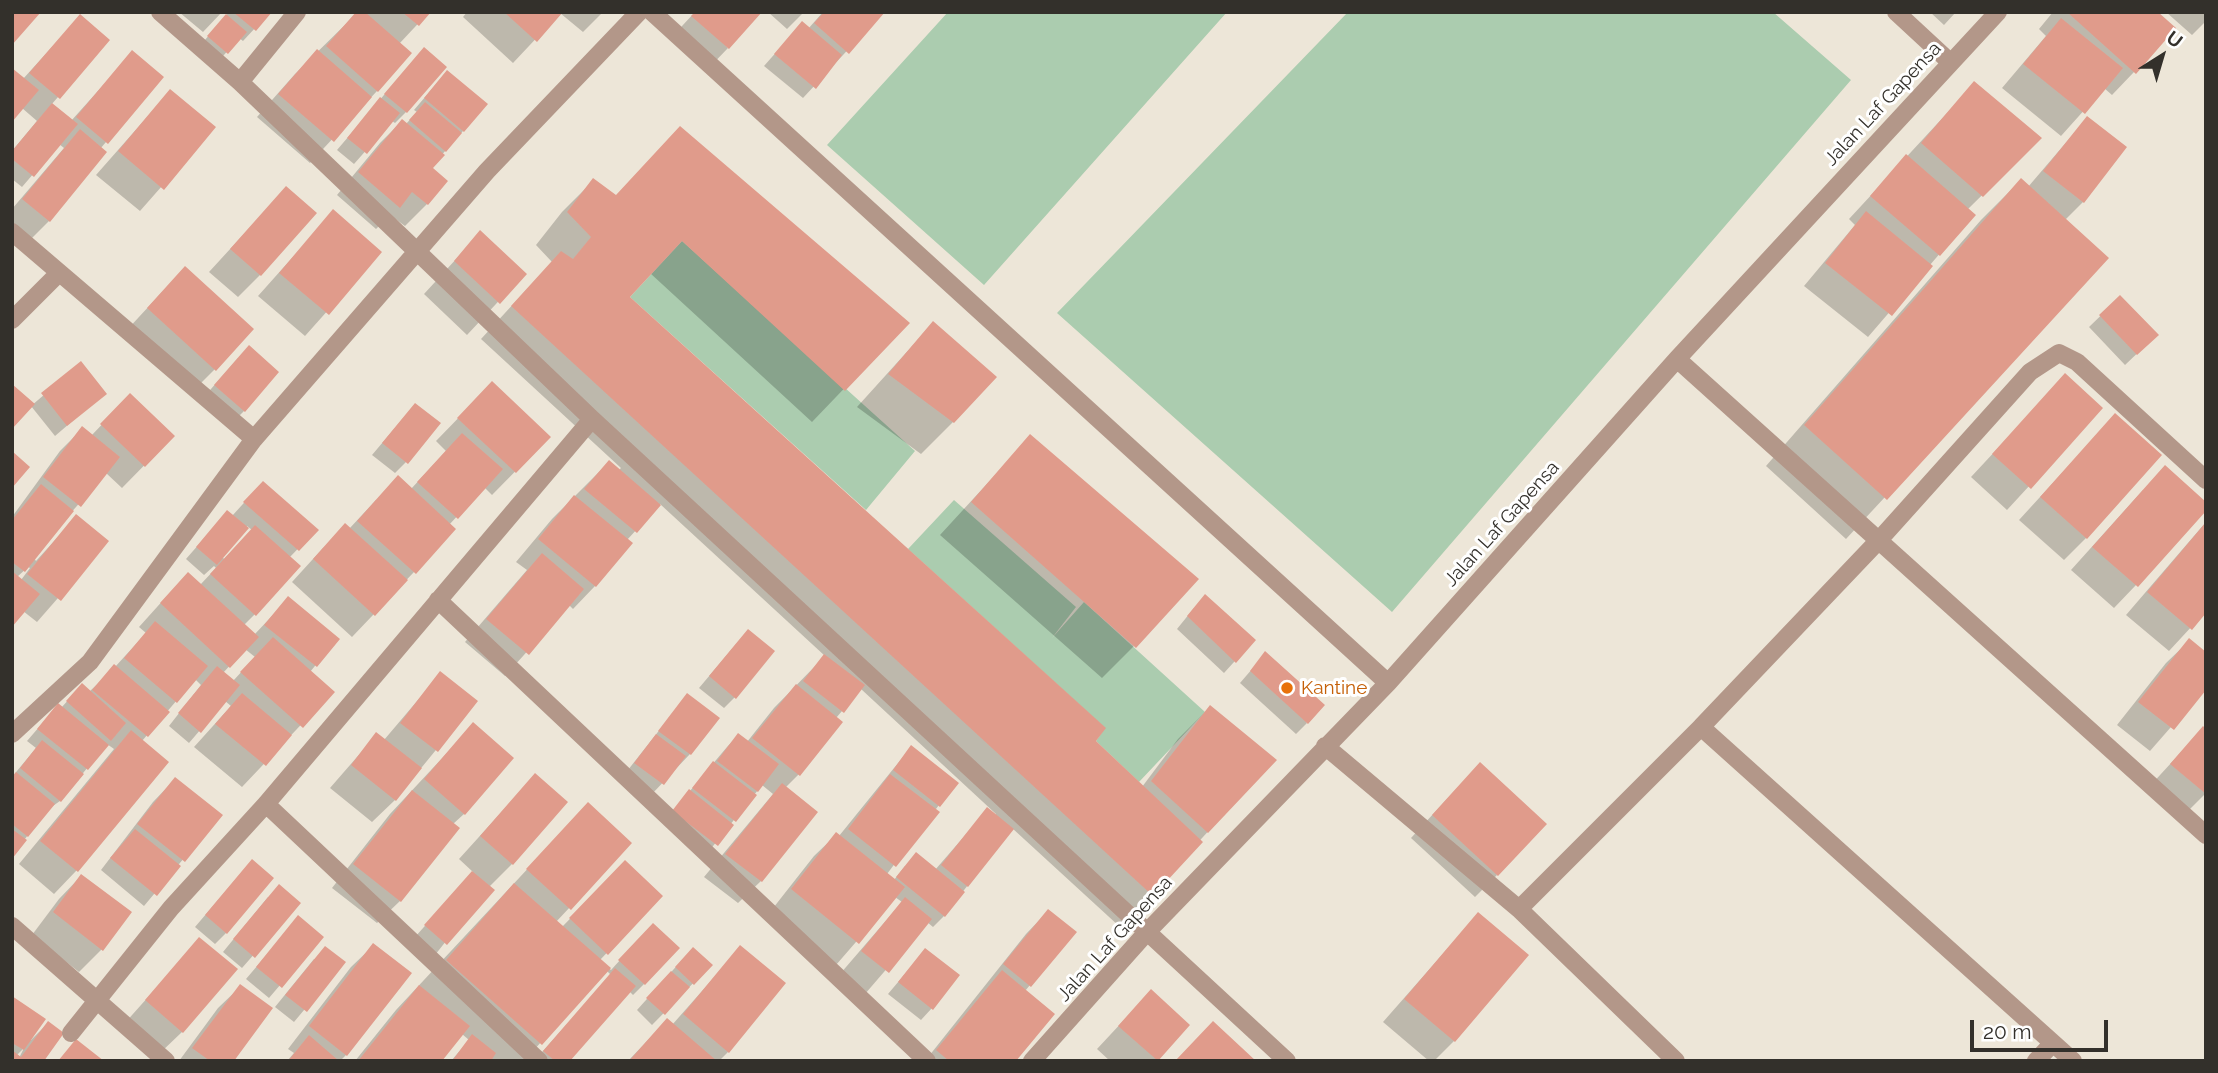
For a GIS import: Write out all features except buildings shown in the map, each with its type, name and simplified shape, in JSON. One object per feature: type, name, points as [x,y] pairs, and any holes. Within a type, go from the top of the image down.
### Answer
[{"type":"street","points":[[160,12],[240,82],[416,254],[592,419],[1287,1061]]},
{"type":"street","points":[[240,82],[297,12]]},
{"type":"street","points":[[12,734],[90,662],[254,439],[487,172],[639,12]]},
{"type":"street","points":[[652,12],[1388,683]]},
{"type":"street","points":[[1896,12],[1950,62]]},
{"type":"street","name":"Jalan Laf Gapensa","points":[[1032,1061],[1147,932],[1388,683],[1677,359],[1998,12]]},
{"type":"street","points":[[12,232],[254,439]]},
{"type":"street","points":[[12,320],[59,273]]},
{"type":"street","points":[[1519,909],[1701,727],[1881,539],[2029,372],[2059,353],[2077,362],[2206,480]]},
{"type":"street","points":[[1677,359],[1881,539],[2206,835]]},
{"type":"street","points":[[71,1033],[172,908],[266,804],[592,419]]},
{"type":"street","points":[[438,600],[927,1061]]},
{"type":"street","points":[[1701,727],[2073,1061]]},
{"type":"street","points":[[1325,746],[1519,909],[1676,1061]]},
{"type":"street","points":[[266,804],[539,1061]]},
{"type":"street","points":[[12,926],[166,1061]]},
{"type":"street","points":[[2036,1061],[2053,1043]]},
{"type":"green space","points":[[948,12],[1227,12],[984,285],[827,145]]},
{"type":"green space","points":[[1348,12],[1773,12],[1851,80],[1392,612],[1057,313]]},
{"type":"green space","points":[[682,241],[915,451],[866,510],[630,297]]},
{"type":"green space","points":[[954,500],[1076,607],[1052,638],[1084,602],[1205,712],[1139,782],[1096,741],[1105,728],[908,549]]},
{"type":"place","name":"Kantine","points":[[1287,688]]}]
